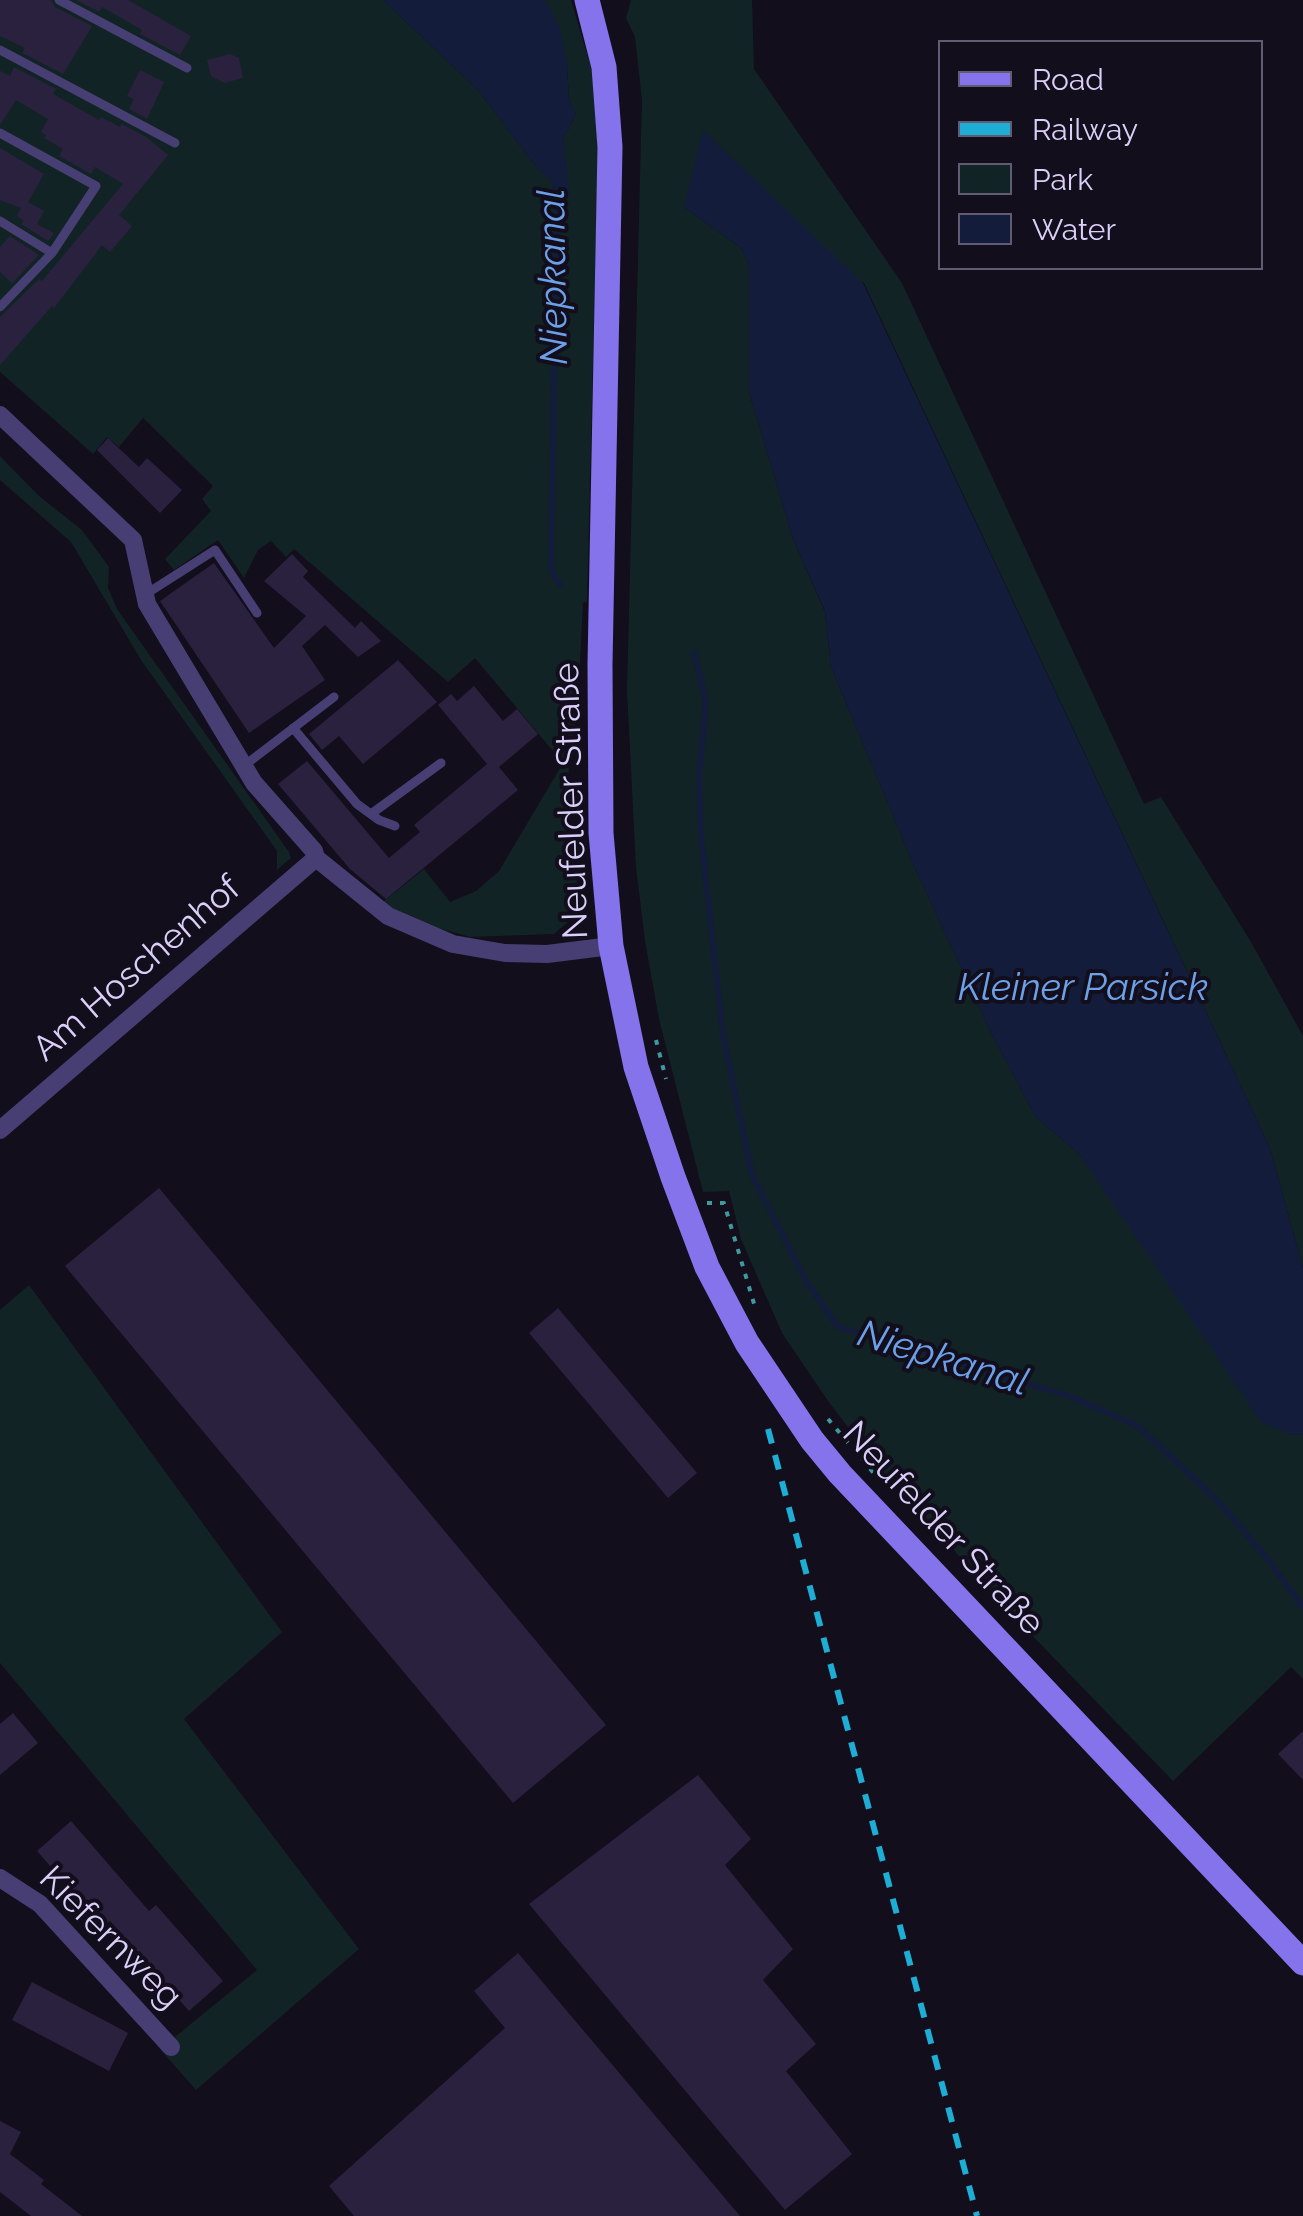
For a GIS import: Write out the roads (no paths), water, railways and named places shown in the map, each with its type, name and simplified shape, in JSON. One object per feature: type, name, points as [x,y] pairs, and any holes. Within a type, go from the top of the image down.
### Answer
[{"type":"main road","name":"Neufelder Straße","points":[[593,1],[604,67],[610,148],[598,775],[611,946],[636,1066],[680,1195],[707,1267],[748,1343],[840,1474],[1303,1962]]},
{"type":"street","points":[[0,415],[132,540],[147,604],[254,783],[316,858],[388,916],[454,944],[505,953],[546,954],[611,946]]},
{"type":"street","name":"Am Hoschenhof","points":[[0,1130],[316,858]]},
{"type":"street","name":"Kiefernweg","points":[[0,1878],[40,1904],[171,2047]]},
{"type":"lane","points":[[60,0],[187,68]]},
{"type":"lane","points":[[0,50],[175,143]]},
{"type":"lane","points":[[0,134],[96,186],[52,253],[0,306]]},
{"type":"lane","points":[[0,222],[52,253]]},
{"type":"lane","points":[[145,595],[215,550],[258,613]]},
{"type":"lane","points":[[244,766],[334,697]]},
{"type":"lane","points":[[293,728],[357,804],[396,826]]},
{"type":"lane","points":[[372,814],[442,764]]},
{"type":"water","points":[[383,0],[545,0],[560,29],[569,100],[576,114],[563,139],[570,196],[552,194],[552,182],[478,90]]},
{"type":"water","name":"Kleiner Parsick","points":[[703,130],[863,283],[1270,1148],[1303,1268],[1303,1434],[1291,1435],[1261,1422],[1080,1155],[1035,1116],[991,1033],[913,864],[831,667],[825,611],[793,539],[749,392],[749,265],[741,248],[684,207]]},
{"type":"waterway","name":"Niepkanal","points":[[557,189],[551,569],[560,585]]},
{"type":"waterway","name":"Niepkanal","points":[[694,653],[706,701],[699,778],[701,835],[723,1035],[752,1175],[806,1281],[838,1327],[1069,1396],[1138,1426],[1216,1499],[1303,1607]]},
{"type":"railway","points":[[768,1429],[977,2216]]}]
